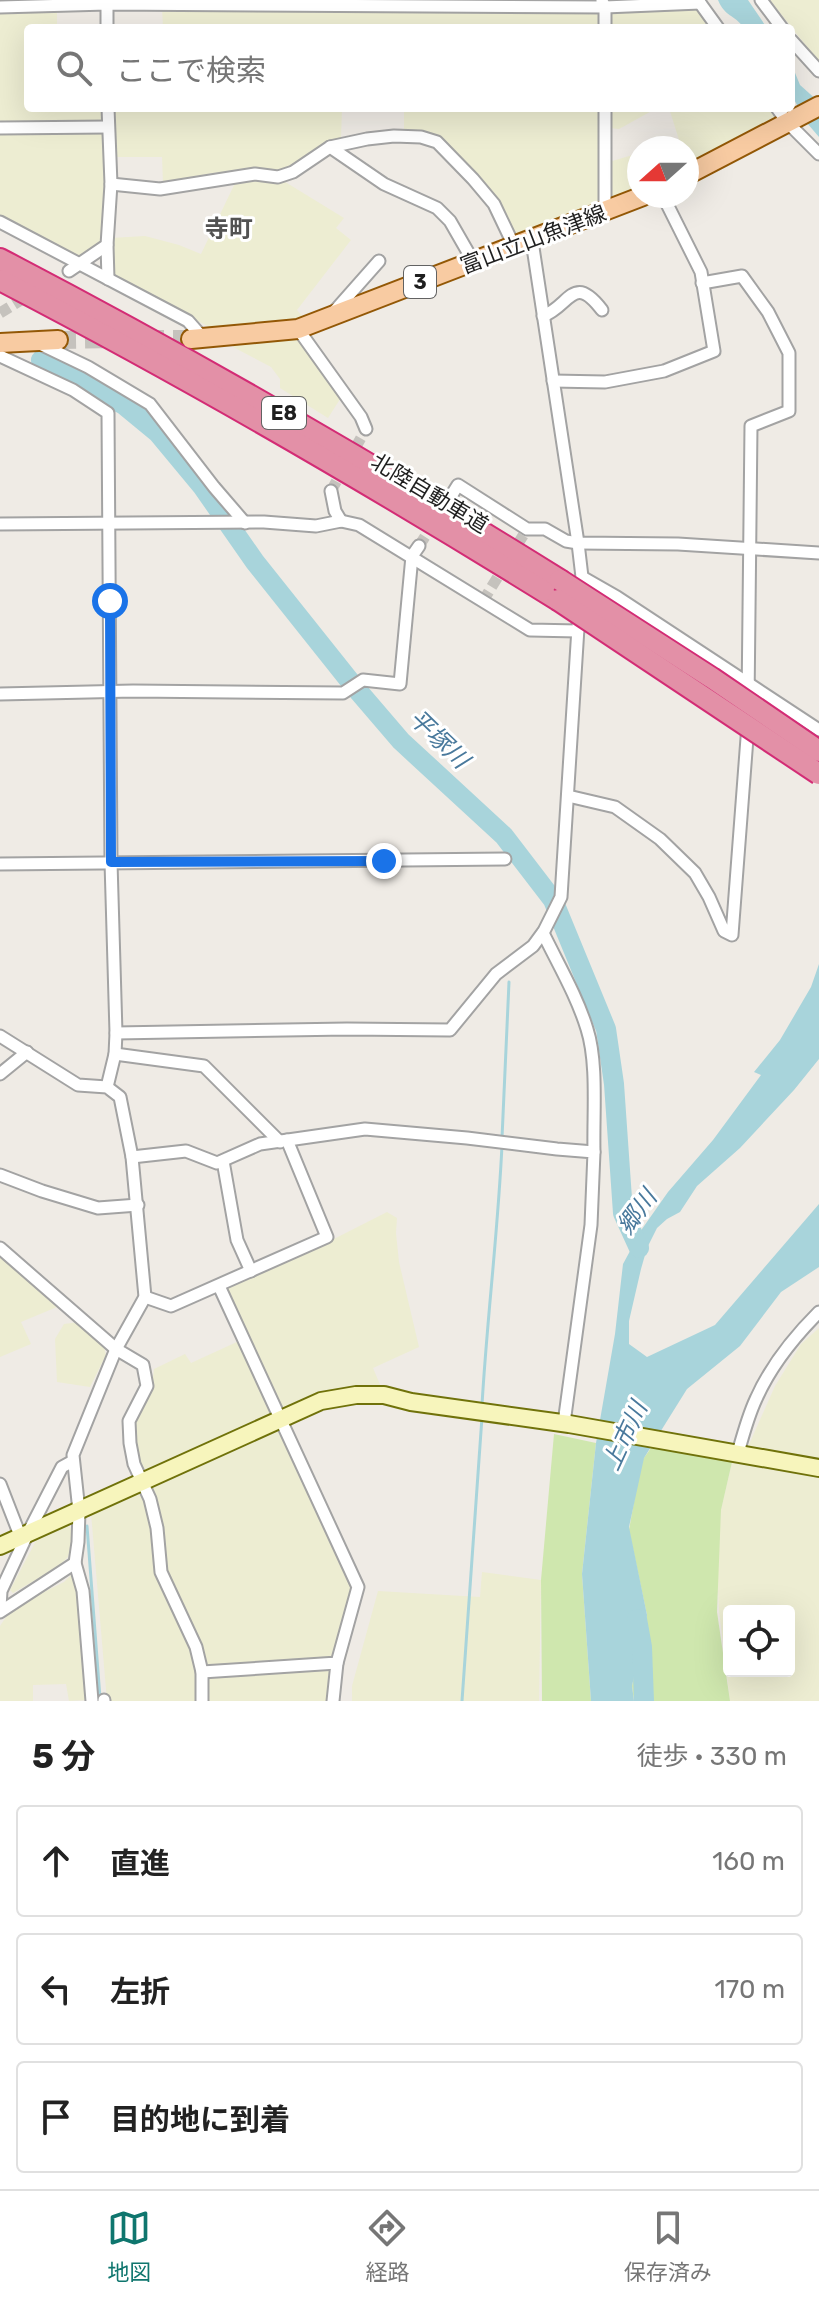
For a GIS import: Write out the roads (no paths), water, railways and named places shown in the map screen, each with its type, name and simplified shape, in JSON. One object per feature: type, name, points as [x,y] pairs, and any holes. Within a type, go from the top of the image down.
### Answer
[{"type":"highway","name":"北陸自動車道","points":[[0,259],[204,368],[394,478],[819,774]]},
{"type":"highway","name":"北陸自動車道","points":[[0,280],[167,369],[559,590],[712,678],[819,751]]},
{"type":"main road","points":[[699,168],[786,116],[819,106]]},
{"type":"main road","name":"富山立山魚津線","points":[[197,338],[298,329],[627,203]]},
{"type":"main road","points":[[0,343],[58,340]]},
{"type":"street","points":[[761,0],[779,24]]},
{"type":"street","points":[[0,7],[107,2],[699,2],[715,24]]},
{"type":"street","points":[[107,2],[107,24]]},
{"type":"street","points":[[603,3],[605,24]]},
{"type":"street","points":[[795,44],[819,71]]},
{"type":"street","points":[[108,112],[111,184],[108,279]]},
{"type":"street","points":[[605,112],[605,212]]},
{"type":"street","points":[[786,116],[819,154]]},
{"type":"street","points":[[0,128],[108,127]]},
{"type":"street","points":[[111,184],[160,189],[255,174],[278,177],[293,172],[330,147],[394,136],[421,137],[437,142],[494,204],[523,243],[543,316],[582,577],[561,897],[533,946],[496,974],[450,1030],[116,1033]]},
{"type":"street","points":[[330,147],[384,184],[437,208],[450,221],[473,261]]},
{"type":"street","points":[[553,381],[605,382],[664,371],[714,351],[701,272],[669,208]]},
{"type":"street","points":[[0,222],[74,267],[108,279],[188,321],[197,338]]},
{"type":"street","points":[[74,267],[107,245]]},
{"type":"street","points":[[330,317],[379,261]]},
{"type":"street","points":[[568,796],[615,807],[660,839],[695,873],[724,931],[732,935],[747,745],[751,426],[789,411],[789,353],[768,312],[742,276],[702,283]]},
{"type":"street","points":[[543,316],[553,312],[570,295],[580,293],[589,295],[602,310]]},
{"type":"street","points":[[298,329],[361,417],[366,429]]},
{"type":"street","points":[[35,341],[88,367],[150,404],[245,523]]},
{"type":"street","points":[[0,356],[73,390],[108,413],[111,862],[116,1033],[115,1054],[107,1087]]},
{"type":"street","points":[[453,493],[458,485],[527,529],[545,529],[566,541],[578,543],[678,544],[819,553]]},
{"type":"street","points":[[331,491],[335,511],[341,521]]},
{"type":"street","points":[[0,524],[264,522],[316,526],[341,521],[359,525],[416,551],[530,630],[578,631]]},
{"type":"street","points":[[0,694],[110,691],[343,693],[363,680],[400,684],[416,551]]},
{"type":"street","points":[[582,577],[819,730]]},
{"type":"street","points":[[0,864],[505,859]]},
{"type":"street","points":[[544,931],[578,1004],[588,1031],[592,1058],[594,1152],[591,1225],[567,1423]]},
{"type":"street","points":[[0,1036],[78,1085],[107,1087],[120,1097],[132,1157],[145,1297],[116,1349],[73,1455],[79,1511],[75,1563],[88,1590],[92,1701]]},
{"type":"street","points":[[0,1074],[27,1052]]},
{"type":"street","points":[[115,1054],[204,1066],[283,1141],[327,1237],[171,1306],[145,1297]]},
{"type":"street","points":[[132,1157],[186,1151],[217,1163],[260,1144],[365,1129],[594,1152]]},
{"type":"street","points":[[223,1161],[237,1240],[251,1271]]},
{"type":"street","points":[[0,1175],[98,1208],[138,1205]]},
{"type":"street","points":[[0,1248],[116,1349],[143,1365],[147,1386],[129,1421],[130,1443],[134,1464],[143,1481],[157,1528],[161,1572],[196,1647],[202,1672],[202,1701]]},
{"type":"street","points":[[219,1286],[358,1587],[337,1663],[333,1701]]},
{"type":"street","points":[[734,1452],[755,1401],[774,1366],[795,1336],[819,1312]]},
{"type":"street","points":[[0,1546],[321,1401],[356,1395],[384,1395],[411,1402],[567,1423],[819,1468]]},
{"type":"street","points":[[0,1610],[1,1591],[24,1536],[62,1467],[73,1461]]},
{"type":"street","points":[[0,1484],[24,1536]]},
{"type":"street","points":[[0,1610],[75,1563]]},
{"type":"street","points":[[202,1672],[337,1663]]},
{"type":"water","points":[[718,0],[748,0],[764,24],[740,24],[724,10]]},
{"type":"water","points":[[795,73],[800,85],[819,102],[819,137],[795,101]]},
{"type":"water","points":[[819,964],[819,1059],[740,1148],[697,1186],[680,1212],[657,1228],[641,1269],[629,1321],[629,1344],[647,1357],[715,1325],[819,1204],[819,1267],[781,1292],[740,1346],[687,1389],[644,1458],[629,1527],[647,1615],[632,1686],[634,1701],[591,1701],[582,1574],[596,1443],[615,1334],[623,1264],[642,1229],[668,1192],[713,1140],[761,1075],[754,1072],[780,1040],[811,987]]},
{"type":"waterway","name":"平塚川","points":[[41,360],[124,405],[158,433],[353,685],[401,741],[504,836],[553,900],[606,1029],[614,1084],[623,1213],[639,1248]]},
{"type":"waterway","points":[[502,1138],[509,982]]},
{"type":"waterway","points":[[482,1405],[502,1145]]},
{"type":"waterway","points":[[462,1701],[482,1417]]},
{"type":"waterway","points":[[87,1526],[100,1698]]},
{"type":"waterway","name":"上市川","points":[[637,1619],[642,1647],[644,1701]]},
{"type":"tunnel","points":[[0,313],[31,294]]},
{"type":"tunnel","points":[[58,340],[116,339]]},
{"type":"tunnel","points":[[146,339],[191,339]]},
{"type":"tunnel","points":[[331,491],[366,429]]},
{"type":"tunnel","points":[[419,546],[453,493]]},
{"type":"tunnel","points":[[483,601],[527,529]]},
{"type":"district","name":"寺町","points":[[229,229]]},
{"type":"water label","name":"郷川","points":[[637,1212]]}]
